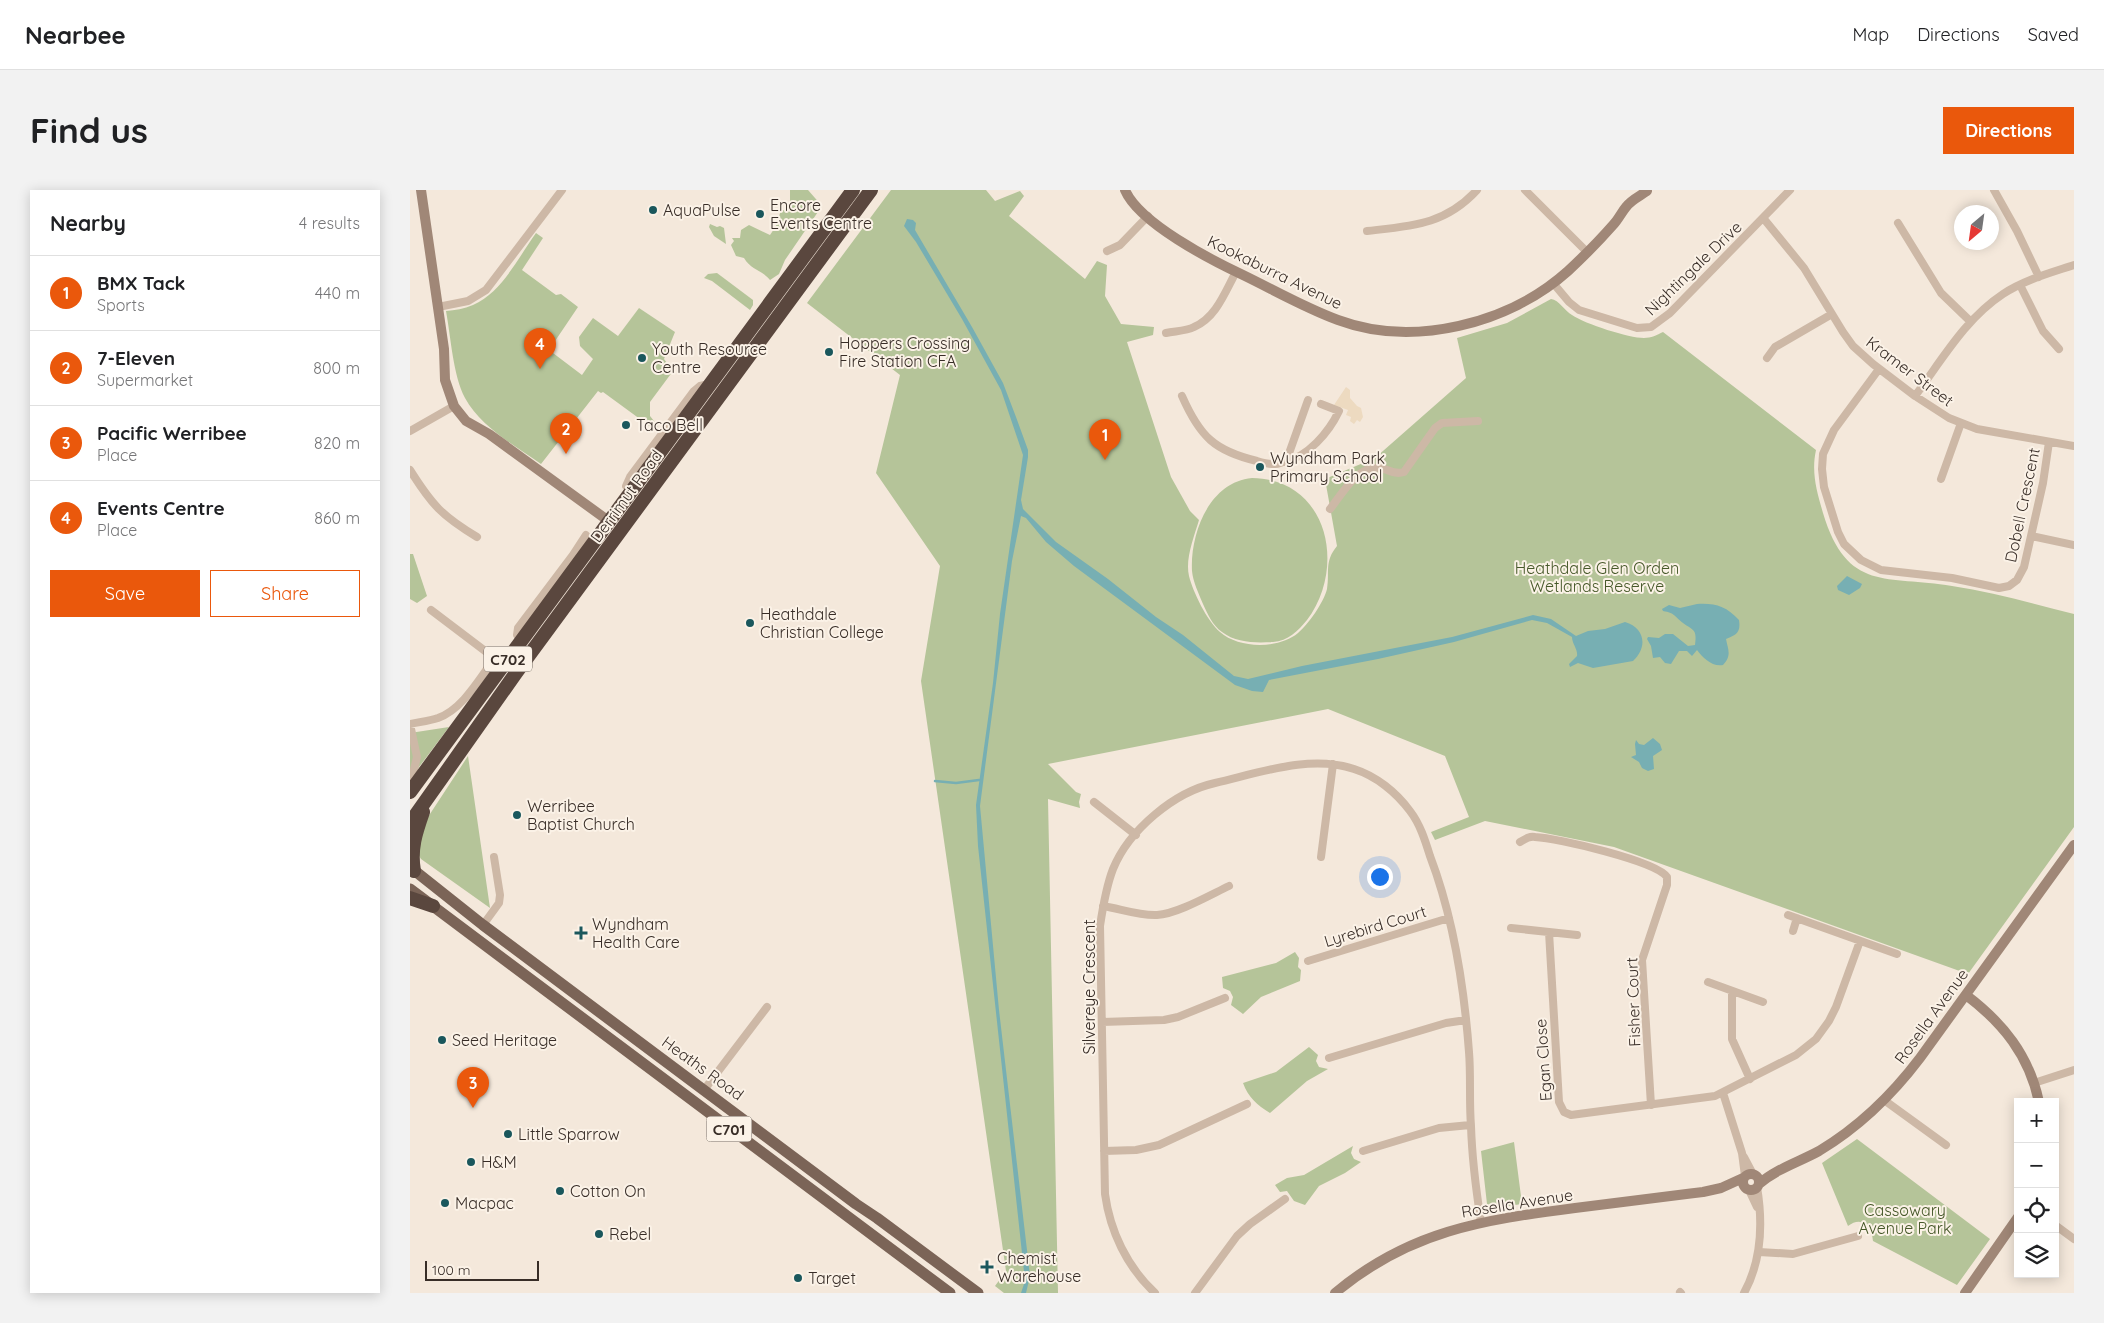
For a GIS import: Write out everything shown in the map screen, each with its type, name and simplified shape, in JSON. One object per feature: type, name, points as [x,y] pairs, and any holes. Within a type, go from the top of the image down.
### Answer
[{"type":"highway","name":"Derrimut Road","points":[[410,790],[499,661],[522,640],[578,556],[608,524],[853,190]]},
{"type":"highway","name":"Derrimut Road","points":[[410,822],[516,673],[871,190]]},
{"type":"highway","points":[[772,300],[785,309]]},
{"type":"highway","points":[[632,492],[635,494],[643,493],[659,480]]},
{"type":"highway","points":[[608,524],[621,532]]},
{"type":"highway","points":[[522,640],[531,642],[547,633]]},
{"type":"highway","points":[[499,661],[516,673]]},
{"type":"highway","points":[[412,869],[411,848],[427,799]]},
{"type":"highway","points":[[410,898],[433,906]]},
{"type":"main road","name":"Heaths Road","points":[[412,869],[483,925],[978,1293]]},
{"type":"main road","name":"Heaths Road","points":[[410,889],[948,1293]]},
{"type":"main road","points":[[483,925],[481,930],[482,937],[496,953]]},
{"type":"main road","points":[[692,1100],[704,1090]]},
{"type":"main road","points":[[862,1228],[872,1215]]},
{"type":"main road","points":[[948,1293],[955,1276]]},
{"type":"street","points":[[421,190],[444,349],[445,380],[466,421],[489,434],[608,524]]},
{"type":"street","points":[[438,307],[468,301],[486,290],[562,190]]},
{"type":"street","name":"Kookaburra Avenue","points":[[1125,190],[1132,202],[1177,240],[1236,272],[1340,321],[1388,330],[1414,332],[1446,329],[1490,318],[1520,304],[1553,283],[1612,227],[1629,214],[1647,190]]},
{"type":"street","points":[[1367,231],[1417,226],[1434,220],[1464,204],[1477,190]]},
{"type":"street","points":[[1525,190],[1586,252]]},
{"type":"street","name":"Nightingale Drive","points":[[1553,283],[1569,302],[1584,312],[1637,328],[1651,327],[1665,318],[1761,222],[1790,190]]},
{"type":"street","points":[[1994,190],[2017,230],[2039,278]]},
{"type":"street","points":[[1108,251],[1120,245],[1148,216]]},
{"type":"street","name":"Kramer Street","points":[[1761,222],[1782,242],[1809,275],[1853,346],[1879,369],[1915,396],[1939,412],[1961,423],[1989,432],[2074,446]]},
{"type":"street","points":[[1898,223],[1941,293],[1970,321]]},
{"type":"street","points":[[1915,396],[1970,321],[1984,308],[2004,293],[2020,285],[2074,265]]},
{"type":"street","points":[[1166,333],[1192,328],[1202,323],[1215,311],[1236,272]]},
{"type":"street","points":[[2020,285],[2043,331],[2059,348]]},
{"type":"street","points":[[1767,358],[1775,347],[1832,314]]},
{"type":"street","name":"Dobell Crescent","points":[[1879,369],[1834,430],[1823,454],[1822,469],[1824,487],[1838,532],[1849,550],[1861,560],[1880,570],[1941,576],[2003,588],[2013,584],[2020,577],[2031,536],[2049,442]]},
{"type":"street","points":[[1182,396],[1204,434],[1216,446],[1236,456],[1263,463],[1278,464],[1292,461],[1308,450],[1331,426],[1339,410],[1321,404]]},
{"type":"street","points":[[1284,462],[1290,454],[1308,400]]},
{"type":"street","points":[[410,431],[457,404]]},
{"type":"street","points":[[1330,509],[1353,480],[1372,467],[1398,474],[1404,472],[1430,433],[1442,423],[1478,421]]},
{"type":"street","points":[[1942,479],[1961,423]]},
{"type":"street","points":[[410,470],[437,509],[448,519],[477,537]]},
{"type":"street","points":[[578,556],[586,535]]},
{"type":"street","points":[[2031,536],[2074,545]]},
{"type":"street","points":[[410,790],[417,757],[410,724],[437,718],[451,712],[499,661],[430,610]]},
{"type":"street","name":"Silvereye Crescent","points":[[1155,1293],[1133,1268],[1113,1230],[1105,1194],[1100,926],[1107,887],[1114,867],[1136,835],[1159,811],[1179,797],[1207,785],[1290,766],[1320,763],[1333,764],[1354,769],[1370,776],[1388,787],[1411,812],[1418,824],[1434,866],[1450,918],[1461,972],[1469,1053],[1470,1125],[1481,1222]]},
{"type":"street","points":[[1321,857],[1333,764]]},
{"type":"street","points":[[1094,802],[1136,835]]},
{"type":"street","name":"Fisher Court","points":[[1520,842],[1535,837],[1608,852],[1658,869],[1667,877],[1667,887],[1642,960],[1651,1106]]},
{"type":"street","name":"Rosella Avenue","points":[[1339,1292],[1366,1270],[1398,1251],[1437,1233],[1481,1222],[1721,1188],[1751,1181],[1808,1157],[1858,1124],[1884,1100],[1915,1064],[2074,845]]},
{"type":"street","points":[[483,925],[499,903],[500,895],[494,857]]},
{"type":"street","points":[[1104,906],[1137,913],[1167,914],[1229,886]]},
{"type":"street","points":[[1788,914],[1897,954]]},
{"type":"street","name":"Lyrebird Court","points":[[1308,961],[1450,918]]},
{"type":"street","points":[[1793,931],[1797,918]]},
{"type":"street","points":[[1511,928],[1577,935]]},
{"type":"street","name":"Egan Close","points":[[1549,932],[1559,1102],[1562,1110],[1571,1115],[1705,1098],[1723,1093],[1796,1055],[1821,1033],[1836,1007],[1860,941]]},
{"type":"street","points":[[1708,982],[1763,1002]]},
{"type":"street","points":[[1732,991],[1732,1039],[1750,1079]]},
{"type":"street","points":[[1966,995],[1995,1018],[2009,1035],[2024,1058],[2038,1098]]},
{"type":"street","points":[[1102,1022],[1164,1020],[1178,1017],[1225,998]]},
{"type":"street","points":[[704,1090],[767,1007]]},
{"type":"street","points":[[1329,1058],[1446,1023],[1466,1020]]},
{"type":"street","points":[[2034,1083],[2074,1070]]},
{"type":"street","points":[[1723,1093],[1759,1211],[1761,1232],[1759,1252],[1754,1271],[1744,1293]]},
{"type":"street","points":[[1884,1100],[1946,1145]]},
{"type":"street","points":[[1104,1151],[1136,1150],[1159,1145],[1247,1104]]},
{"type":"street","points":[[1362,1151],[1439,1128],[1470,1125]]},
{"type":"street","points":[[1195,1293],[1237,1236],[1250,1224],[1285,1199]]},
{"type":"street","points":[[1965,1293],[1972,1280],[2014,1223]]},
{"type":"street","points":[[2059,1228],[2074,1239]]},
{"type":"street","points":[[1759,1252],[1793,1254],[1858,1236]]},
{"type":"green space","points":[[790,190],[808,190],[822,206],[785,260],[779,274],[770,280],[744,258],[736,256],[731,245],[734,241],[732,238],[740,238],[741,230],[749,225],[770,235],[776,226],[781,210],[790,210]]},
{"type":"green space","name":"Heathdale Glen Orden Wetlands Reserve","points":[[891,190],[986,190],[995,201],[1020,191],[1024,196],[1009,216],[1085,279],[1097,261],[1107,265],[1105,296],[1121,324],[1154,327],[1153,335],[1127,342],[1171,477],[1190,511],[1199,520],[1188,562],[1191,583],[1201,606],[1215,627],[1228,638],[1248,644],[1270,644],[1290,638],[1306,625],[1315,613],[1327,589],[1330,557],[1337,546],[1325,479],[1375,458],[1466,378],[1457,338],[1507,323],[1551,299],[1557,301],[1578,319],[1618,333],[1644,338],[1663,332],[1816,450],[1814,475],[1823,513],[1833,539],[1844,557],[1857,568],[1872,575],[1889,579],[1967,589],[2013,598],[2074,614],[2074,827],[1968,974],[1614,847],[1485,821],[1435,840],[1431,832],[1469,817],[1445,756],[1328,709],[1048,764],[1076,792],[1081,794],[1080,808],[1048,799],[1058,1293],[1004,1293],[995,1286],[1006,1271],[921,681],[940,566],[876,473],[900,375],[807,303]]},
{"type":"green space","points":[[710,224],[724,228],[726,244],[714,236],[709,227]]},
{"type":"green space","points":[[536,233],[543,238],[522,270],[556,295],[561,294],[578,307],[549,350],[582,375],[593,359],[580,346],[579,337],[593,318],[618,336],[639,308],[675,332],[664,359],[673,371],[650,402],[650,416],[658,426],[655,430],[603,392],[598,391],[541,464],[489,427],[465,398],[455,367],[446,311],[473,305],[493,292],[509,274]]},
{"type":"green space","points":[[717,273],[753,300],[750,310],[712,281],[704,278],[708,274]]},
{"type":"green space","points":[[1252,478],[1278,482],[1298,493],[1313,509],[1323,530],[1327,552],[1326,576],[1319,599],[1307,620],[1288,638],[1273,642],[1246,641],[1233,638],[1222,632],[1208,615],[1195,584],[1192,571],[1194,541],[1205,512],[1224,489],[1237,482]]},
{"type":"green space","points":[[410,554],[413,554],[427,596],[417,603],[410,599]]},
{"type":"green space","points":[[449,727],[410,779],[410,733]]},
{"type":"green space","points":[[468,756],[490,908],[421,859],[416,851],[428,817]]},
{"type":"green space","points":[[1295,952],[1299,958],[1300,981],[1261,997],[1243,1014],[1231,1005],[1233,997],[1230,991],[1223,988],[1222,977],[1276,963]]},
{"type":"green space","points":[[1309,1047],[1318,1055],[1316,1061],[1319,1067],[1328,1069],[1307,1081],[1270,1113],[1261,1107],[1243,1083],[1276,1072]]},
{"type":"green space","name":"Cassowary Avenue Park","points":[[1857,1139],[1990,1239],[1957,1285],[1873,1241],[1871,1228],[1865,1223],[1857,1222],[1848,1226],[1822,1163]]},
{"type":"green space","points":[[1514,1142],[1522,1204],[1494,1208],[1487,1204],[1481,1151]]},
{"type":"green space","points":[[1353,1146],[1351,1153],[1354,1159],[1361,1162],[1345,1173],[1319,1186],[1305,1205],[1294,1201],[1287,1191],[1280,1192],[1275,1185],[1287,1178],[1304,1175]]},
{"type":"shaded area","points":[[1346,387],[1350,390],[1350,398],[1361,408],[1363,417],[1360,422],[1357,420],[1354,424],[1350,421],[1351,417],[1346,415],[1348,410],[1334,405]]},
{"type":"water","points":[[907,219],[913,220],[916,223],[915,230],[1003,383],[1028,450],[1021,500],[1023,509],[1056,542],[1183,635],[1234,676],[1248,679],[1302,666],[1452,637],[1533,615],[1551,619],[1576,636],[1588,631],[1605,629],[1625,622],[1637,629],[1642,638],[1641,650],[1633,661],[1593,668],[1578,663],[1570,667],[1569,664],[1577,656],[1572,637],[1547,623],[1532,620],[1454,642],[1269,680],[1263,692],[1252,691],[1235,685],[1074,566],[1046,542],[1026,518],[1021,516],[1012,561],[980,806],[999,1010],[1030,1276],[1026,1293],[1021,1293],[1025,1281],[978,846],[976,805],[993,683],[1000,614],[1023,455],[1001,390],[962,319],[916,242],[904,226]]},
{"type":"water","points":[[1847,576],[1862,584],[1860,588],[1849,595],[1838,590],[1837,586]]},
{"type":"water","points":[[1697,604],[1720,606],[1739,620],[1737,633],[1726,639],[1728,655],[1723,665],[1715,665],[1705,659],[1697,650],[1692,656],[1687,651],[1679,651],[1671,664],[1665,663],[1660,657],[1653,658],[1648,637],[1659,638],[1665,634],[1673,634],[1688,646],[1695,645],[1696,636],[1694,631],[1674,615],[1662,609],[1669,605],[1680,608]]},
{"type":"water","points":[[1653,738],[1660,744],[1662,750],[1653,756],[1654,769],[1648,771],[1631,757],[1636,755],[1636,740],[1639,744],[1644,745]]},
{"type":"waterway","points":[[935,781],[956,783],[979,780]]},
{"type":"place","name":"AquaPulse","points":[[653,210]]},
{"type":"place","name":"Encore Events Centre","points":[[760,214]]},
{"type":"place","name":"Hoppers Crossing Fire Station CFA","points":[[829,352]]},
{"type":"place","name":"Youth Resource Centre","points":[[642,358]]},
{"type":"place","name":"Events Centre","points":[[540,369]]},
{"type":"place","name":"Taco Bell","points":[[626,425]]},
{"type":"place","name":"7-Eleven","points":[[566,454]]},
{"type":"place","name":"BMX Tack","points":[[1105,460]]},
{"type":"place","name":"Wyndham Park Primary School","points":[[1260,467]]},
{"type":"place","name":"Heathdale Christian College","points":[[750,623]]},
{"type":"place","name":"Werribee Baptist Church","points":[[517,815]]},
{"type":"place","name":"Wyndham Health Care","points":[[581,933]]},
{"type":"place","name":"Seed Heritage","points":[[442,1040]]},
{"type":"place","name":"Pacific Werribee","points":[[473,1108]]},
{"type":"place","name":"Little Sparrow","points":[[508,1134]]},
{"type":"place","name":"H&M","points":[[471,1162]]},
{"type":"place","name":"Cotton On","points":[[560,1191]]},
{"type":"place","name":"Macpac","points":[[445,1203]]},
{"type":"place","name":"Rebel","points":[[599,1234]]},
{"type":"place","name":"Chemist Warehouse","points":[[987,1267]]},
{"type":"place","name":"Target","points":[[798,1278]]}]
